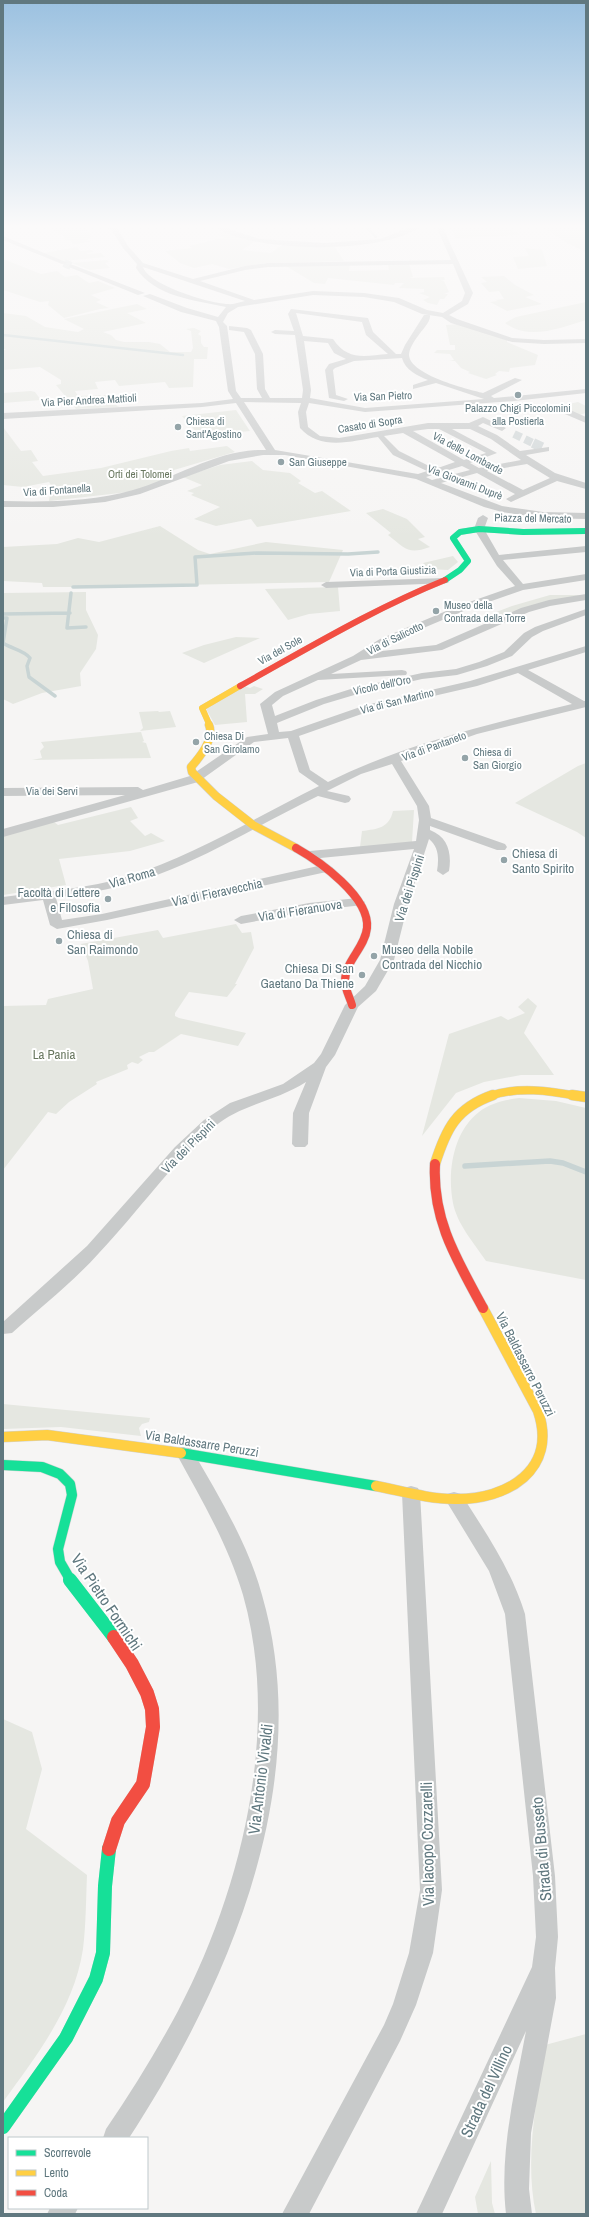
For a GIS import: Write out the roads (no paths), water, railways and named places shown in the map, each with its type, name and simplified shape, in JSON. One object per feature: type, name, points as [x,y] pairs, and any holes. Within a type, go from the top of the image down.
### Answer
[{"type":"street","points":[[227,331],[231,389],[244,400],[272,452]]},
{"type":"street","points":[[248,331],[258,352],[260,389],[267,400]]},
{"type":"street","points":[[298,331],[306,400]]},
{"type":"street","points":[[369,331],[394,356]]},
{"type":"street","points":[[417,331],[405,356],[407,361],[415,370],[435,381],[496,401]]},
{"type":"street","points":[[484,331],[512,340],[544,342],[586,341]]},
{"type":"street","points":[[275,332],[330,341],[337,352],[352,359]]},
{"type":"street","points":[[344,399],[332,396],[333,389],[329,370],[334,365],[352,359],[405,356]]},
{"type":"street","points":[[483,396],[500,390],[518,380]]},
{"type":"street","points":[[416,387],[435,381]]},
{"type":"street","name":"Via San Pietro","points":[[244,400],[306,400],[326,402],[349,408],[365,410],[496,401],[586,390]]},
{"type":"street","points":[[536,397],[586,420]]},
{"type":"street","name":"Via Pier Andrea Mattioli","points":[[3,416],[176,406],[244,400]]},
{"type":"street","name":"Casato di Sopra","points":[[306,400],[302,412],[303,426],[311,434],[322,439],[347,440],[405,430],[440,426],[471,426]]},
{"type":"street","points":[[471,426],[483,420],[502,428]]},
{"type":"street","points":[[418,477],[493,453],[440,426]]},
{"type":"street","points":[[471,426],[493,437],[556,478],[586,486]]},
{"type":"street","name":"Via delle Lombarde","points":[[405,430],[475,471],[520,493]]},
{"type":"street","points":[[382,438],[396,453],[433,471]]},
{"type":"street","points":[[518,454],[546,449]]},
{"type":"street","name":"Via Giovanni Duprè","points":[[272,452],[418,477],[434,482],[495,508],[543,515],[586,516]]},
{"type":"street","name":"Via di Fontanella","points":[[3,504],[62,502],[125,495],[151,487],[234,456],[272,452]]},
{"type":"street","points":[[434,482],[475,471],[528,461]]},
{"type":"street","points":[[495,508],[520,493],[556,478]]},
{"type":"street","points":[[483,518],[479,529],[496,558],[512,579],[521,587]]},
{"type":"street","name":"Piazza del Mercato","points":[[479,529],[523,532],[586,531]]},
{"type":"street","name":"Via di Porta Giustizia","points":[[326,585],[444,581],[460,570],[468,561],[453,538],[454,535],[460,532],[479,529]]},
{"type":"street","points":[[496,558],[586,549]]},
{"type":"street","name":"Via di Salicotto","points":[[274,735],[266,708],[269,700],[357,658],[389,639],[497,595],[521,587],[586,577]]},
{"type":"street","name":"Via del Sole","points":[[198,777],[192,772],[191,767],[204,753],[212,727],[203,712],[205,705],[364,617],[408,595],[444,581]]},
{"type":"street","points":[[497,595],[507,602]]},
{"type":"street","points":[[357,658],[438,648],[454,643],[492,623],[537,606],[586,597]]},
{"type":"street","name":"Vicolo dell'Oro","points":[[270,722],[346,693],[422,676],[457,672],[497,659],[514,650],[528,635],[539,629],[586,612]]},
{"type":"street","name":"Via di San Martino","points":[[198,777],[245,742],[274,735],[294,734],[370,707],[411,696],[462,686],[520,670],[586,649]]},
{"type":"street","points":[[520,670],[584,704]]},
{"type":"street","points":[[313,678],[395,673],[422,676]]},
{"type":"street","name":"Via di Pantaneto","points":[[253,825],[285,807],[364,769],[395,760],[479,730],[584,704]]},
{"type":"street","points":[[294,734],[296,747],[305,772],[321,789],[345,800]]},
{"type":"street","points":[[395,760],[421,802],[424,832]]},
{"type":"street","points":[[198,777],[216,796],[253,825],[310,855],[327,868],[358,902],[366,916],[367,927],[363,941],[346,974],[345,983],[352,1005]]},
{"type":"street","name":"Via dei Servi","points":[[3,834],[109,805],[198,777]]},
{"type":"street","name":"Via dei Servi","points":[[3,792],[155,790]]},
{"type":"street","points":[[101,791],[109,805]]},
{"type":"street","name":"Via Roma","points":[[3,901],[112,884],[150,873],[178,862],[253,825]]},
{"type":"street","points":[[424,832],[436,836],[441,844],[444,856],[442,871]]},
{"type":"street","points":[[310,855],[424,832],[501,847]]},
{"type":"street","name":"Via dei Pispini","points":[[6,1329],[93,1250],[180,1151],[209,1124],[225,1111],[242,1103],[288,1088],[320,1066],[328,1055],[352,1005],[371,988],[386,960],[401,904],[424,832]]},
{"type":"street","name":"Via di Fieravecchia","points":[[48,894],[57,925],[103,917],[327,868]]},
{"type":"street","name":"Via di Fieranuova","points":[[241,920],[318,906],[358,902]]},
{"type":"street","points":[[300,1144],[301,1113],[320,1066]]},
{"type":"street","name":"Via Baldassarre Peruzzi","points":[[3,1437],[34,1435],[65,1437],[185,1453],[411,1493],[454,1499],[495,1495],[520,1483],[537,1464],[544,1445],[544,1434],[534,1402],[459,1262],[443,1227],[433,1185],[434,1166],[444,1136],[458,1115],[474,1102],[494,1093],[532,1088],[586,1097]]},
{"type":"street","name":"Via Antonio Vivaldi","points":[[116,2137],[167,2053],[188,2013],[219,1942],[254,1838],[266,1755],[267,1673],[253,1596],[228,1535],[185,1453]]},
{"type":"street","name":"Via Pietro Formichi","points":[[3,1465],[47,1468],[60,1474],[68,1484],[72,1502],[58,1539],[58,1556],[64,1571],[120,1648],[145,1690],[152,1709],[153,1728],[152,1743],[147,1758],[148,1773],[142,1787],[116,1822],[112,1837],[104,1893],[102,1961],[93,1987],[58,2053],[3,2127]]},
{"type":"street","name":"Via Iacopo Cozzarelli","points":[[295,2214],[388,2040],[404,2005],[421,1953],[428,1916],[431,1890],[429,1828],[411,1493]]},
{"type":"street","name":"Strada di Busseto","points":[[454,1499],[493,1557],[503,1578],[515,1614],[544,1876],[547,1937],[544,1968],[544,1998],[519,2133],[516,2190],[520,2214]]},
{"type":"street","name":"Strada del Villino","points":[[429,2214],[544,1968]]},
{"type":"waterway","points":[[3,335],[183,355]]},
{"type":"waterway","points":[[73,587],[197,585],[195,557],[257,553],[348,554],[378,552]]},
{"type":"waterway","points":[[69,613],[71,593]]},
{"type":"waterway","points":[[3,614],[69,613]]},
{"type":"waterway","points":[[69,613],[67,628],[86,627]]},
{"type":"waterway","points":[[3,618],[7,618],[3,643],[21,651],[30,658],[27,666],[29,677],[55,696]]},
{"type":"waterway","points":[[465,1166],[550,1161],[563,1163],[586,1172]]},
{"type":"tunnel","points":[[514,434],[535,444]]},
{"type":"tunnel","points":[[533,443],[546,449]]},
{"type":"place","name":"Palazzo Chigi Piccolomini alla Postierla","points":[[518,395]]},
{"type":"place","name":"Chiesa di Sant'Agostino","points":[[178,427]]},
{"type":"place","name":"San Giuseppe","points":[[281,462]]},
{"type":"place","name":"Museo della Contrada della Torre","points":[[436,611]]},
{"type":"place","name":"Chiesa Di San Girolamo","points":[[196,742]]},
{"type":"place","name":"Chiesa di San Giorgio","points":[[465,758]]},
{"type":"place","name":"Chiesa di Santo Spirito","points":[[504,860]]},
{"type":"place","name":"Facoltà di Lettere e Filosofia","points":[[108,899]]},
{"type":"place","name":"Chiesa di San Raimondo","points":[[59,941]]},
{"type":"place","name":"Museo della Nobile Contrada del Nicchio","points":[[374,956]]},
{"type":"place","name":"Chiesa Di San Gaetano Da Thiene","points":[[362,975]]},
{"type":"park label","name":"Orti dei Tolomei","points":[[140,474]]},
{"type":"park label","name":"La Pania","points":[[54,1054]]}]
